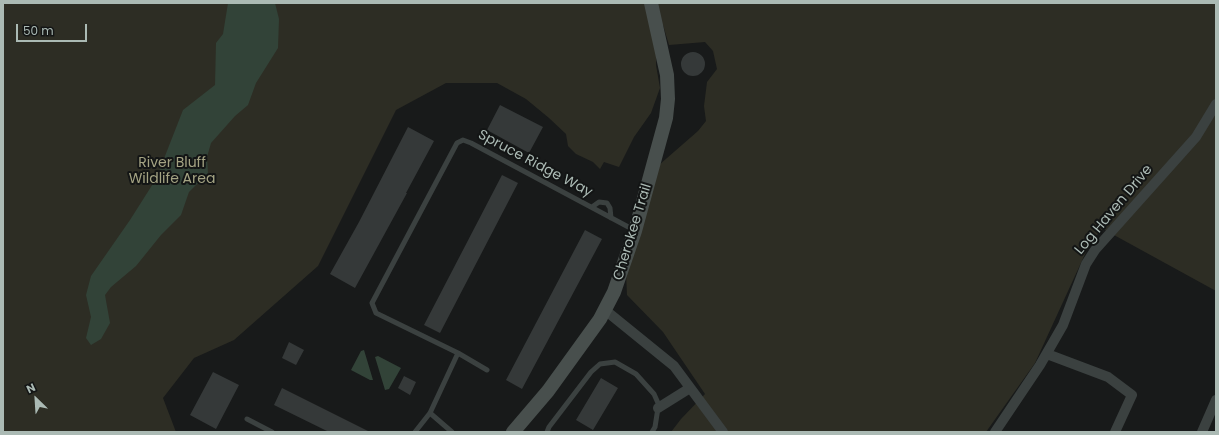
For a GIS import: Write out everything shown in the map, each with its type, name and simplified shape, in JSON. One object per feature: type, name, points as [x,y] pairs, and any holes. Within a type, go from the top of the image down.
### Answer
[{"type":"street","name":"Cherokee Trail","points":[[513,432],[548,391],[605,310],[614,292],[635,231],[666,118],[668,99],[667,76],[651,3]]},
{"type":"street","name":"Log Haven Drive","points":[[995,432],[1047,354],[1063,325],[1086,264],[1095,250],[1196,137],[1216,104]]},
{"type":"street","points":[[605,310],[674,366],[723,432]]},
{"type":"street","points":[[1047,354],[1108,377],[1132,395],[1115,432]]},
{"type":"street","points":[[658,408],[690,388]]},
{"type":"street","points":[[1202,432],[1216,400]]},
{"type":"lane","name":"Spruce Ridge Way","points":[[458,354],[376,313],[372,303],[457,143],[463,140],[471,143],[635,231]]},
{"type":"lane","points":[[592,207],[599,202],[607,203],[610,208],[611,218]]},
{"type":"lane","points":[[415,432],[430,413],[458,354],[487,370]]},
{"type":"lane","points":[[547,432],[549,427],[587,378],[600,364],[615,362],[636,374],[654,394],[658,402],[658,408],[655,427],[652,432]]},
{"type":"lane","points":[[430,413],[452,432]]},
{"type":"lane","points":[[247,419],[272,432]]},
{"type":"green space","name":"River Bluff Wildlife Area","points":[[3,3],[1216,3],[1216,291],[1103,229],[1091,241],[1035,363],[986,432],[671,432],[681,419],[705,394],[663,332],[627,295],[626,273],[659,165],[698,131],[706,121],[704,106],[707,82],[717,69],[713,51],[705,42],[669,45],[663,25],[657,27],[656,65],[660,88],[651,113],[634,137],[619,167],[604,162],[600,169],[593,162],[576,154],[568,146],[566,134],[549,118],[526,99],[497,83],[446,83],[396,110],[318,266],[234,340],[194,358],[163,398],[176,432],[3,432]]},
{"type":"shaded area","points":[[228,3],[275,3],[279,19],[278,48],[256,83],[248,105],[235,116],[211,143],[207,157],[208,173],[189,192],[181,215],[161,235],[136,266],[111,287],[105,295],[110,323],[101,339],[91,345],[86,338],[91,317],[86,295],[91,276],[130,220],[156,179],[183,110],[215,85],[216,43],[223,34]]},
{"type":"shaded area","points":[[364,350],[373,380],[370,380],[351,370],[361,351]]},
{"type":"shaded area","points":[[378,356],[401,368],[389,389],[385,390],[375,357]]},
{"type":"building","points":[[693,52],[701,56],[705,64],[701,72],[693,76],[685,72],[681,64],[685,56]]},
{"type":"building","points":[[500,105],[543,127],[529,153],[487,130]]},
{"type":"building","points":[[408,127],[434,141],[355,288],[330,274],[359,222]]},
{"type":"building","points":[[502,175],[518,183],[440,333],[424,325]]},
{"type":"building","points":[[585,230],[602,239],[522,389],[506,380]]},
{"type":"building","points":[[289,342],[304,350],[296,365],[282,358]]},
{"type":"building","points":[[213,372],[239,385],[216,429],[190,415]]},
{"type":"building","points":[[404,376],[416,382],[410,395],[398,388]]},
{"type":"building","points":[[601,378],[618,388],[593,430],[576,420]]},
{"type":"building","points":[[282,388],[370,432],[329,432],[274,405]]}]
